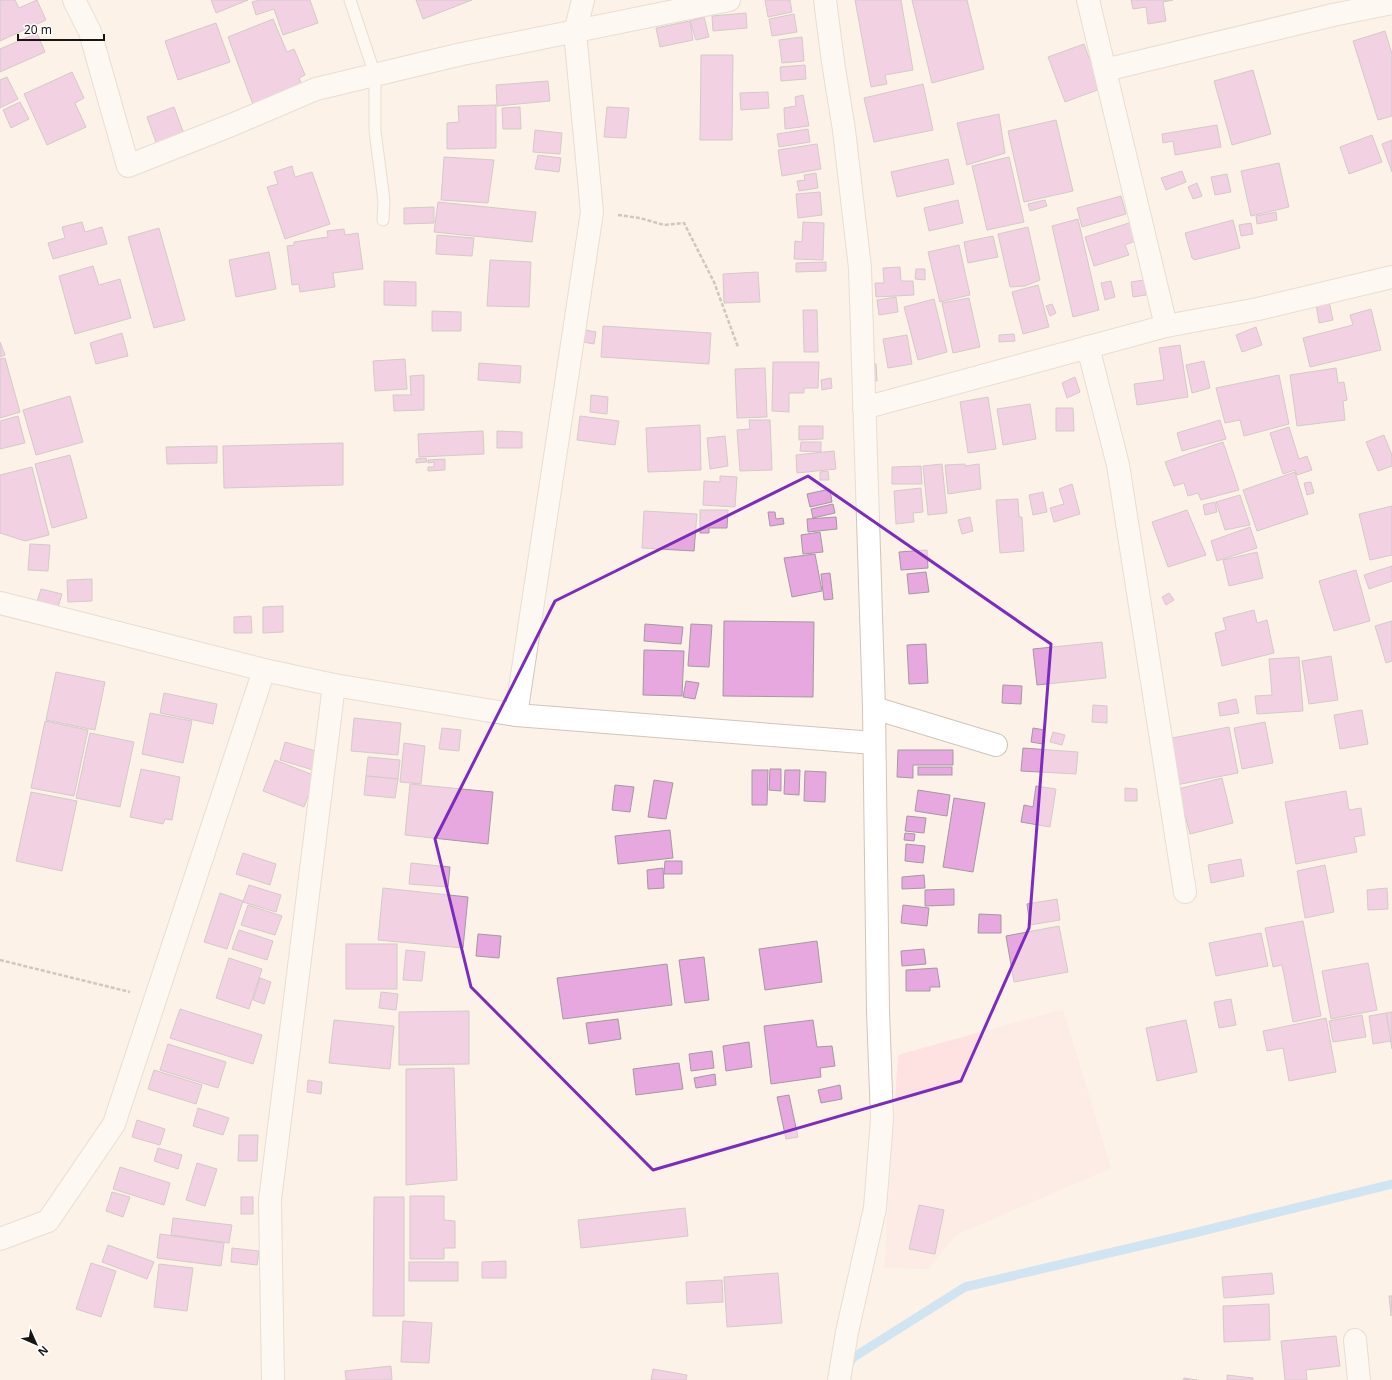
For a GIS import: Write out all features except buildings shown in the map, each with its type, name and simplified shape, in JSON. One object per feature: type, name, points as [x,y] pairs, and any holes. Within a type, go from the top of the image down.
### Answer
[{"type":"street","points":[[74,0],[90,32],[128,166],[234,124],[316,89],[462,54],[729,0]]},
{"type":"street","points":[[516,715],[592,212],[575,32],[583,0]]},
{"type":"street","points":[[825,0],[844,130],[860,268],[874,708],[882,1119],[876,1208],[847,1332],[839,1380]]},
{"type":"street","points":[[1088,0],[1166,326]]},
{"type":"street","points":[[1105,70],[1333,15],[1392,3]]},
{"type":"street","points":[[864,408],[1166,326],[1258,309],[1392,277]]},
{"type":"street","points":[[1088,347],[1118,465],[1185,892]]},
{"type":"street","points":[[0,604],[264,670],[334,685],[516,715],[874,743]]},
{"type":"street","points":[[0,1240],[48,1222],[114,1124],[264,670]]},
{"type":"street","points":[[273,1380],[270,1200],[334,685]]},
{"type":"street","points":[[874,708],[996,745]]},
{"type":"street","points":[[1355,1340],[1359,1380]]},
{"type":"lane","points":[[350,0],[375,75],[375,131],[384,201],[383,220]]},
{"type":"path","points":[[592,212],[640,218],[664,225],[684,223],[714,282],[738,347]]},
{"type":"path","points":[[0,960],[156,998]]},
{"type":"highlighted area","points":[[808,476],[1051,644],[1029,928],[961,1081],[653,1170],[471,987],[435,839],[555,601]]},
{"type":"shaded area","points":[[1063,1009],[1111,1168],[956,1235],[928,1269],[884,1268],[898,1055]]},
{"type":"waterway","points":[[846,1366],[854,1357],[965,1287],[1190,1234],[1392,1184]]}]
